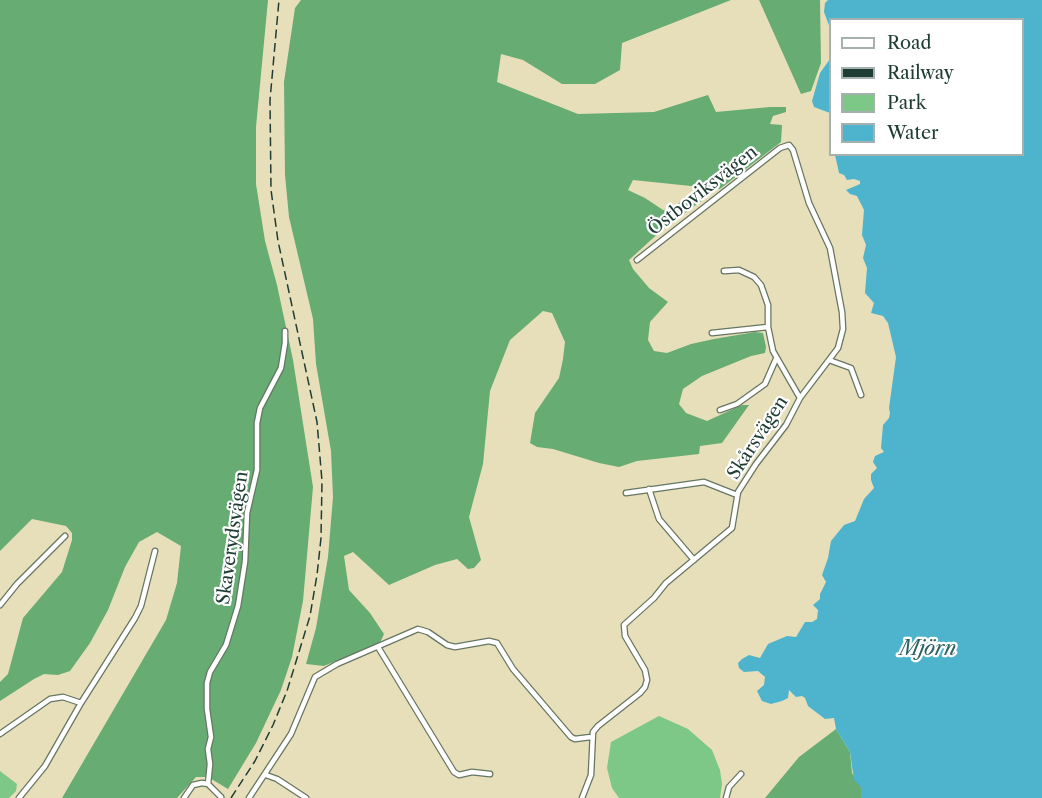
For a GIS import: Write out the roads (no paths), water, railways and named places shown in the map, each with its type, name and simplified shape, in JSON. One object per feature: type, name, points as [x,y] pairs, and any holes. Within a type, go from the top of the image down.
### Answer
[{"type":"street","name":"Östboviksvägen","points":[[637,260],[787,145]]},
{"type":"street","name":"Skårsvägen","points":[[591,737],[598,726],[645,687],[647,680],[645,670],[625,636],[624,625],[654,598],[666,583],[732,528],[737,495],[756,464],[786,425],[800,398],[838,348],[843,329],[833,258],[809,203],[793,150],[787,145]]},
{"type":"street","points":[[724,271],[739,270],[754,277],[761,285],[768,305],[768,327],[776,359],[800,398]]},
{"type":"street","points":[[712,333],[768,327]]},
{"type":"street","name":"Skaverydsvägen","points":[[208,784],[210,737],[207,683],[210,672],[226,645],[238,606],[245,562],[247,513],[257,470],[257,423],[260,408],[281,368],[285,331]]},
{"type":"street","points":[[720,410],[737,404],[765,384],[776,359]]},
{"type":"street","points":[[829,360],[851,369],[861,395]]},
{"type":"street","points":[[626,493],[704,482],[737,495]]},
{"type":"street","points":[[650,489],[659,519],[694,560]]},
{"type":"street","points":[[0,604],[65,537]]},
{"type":"street","points":[[19,798],[36,779],[135,618],[141,606],[155,551]]},
{"type":"street","points":[[249,798],[291,734],[315,677],[337,664],[418,629],[454,647],[493,641],[500,646],[513,669],[571,737],[576,739],[591,737],[591,775],[582,798]]},
{"type":"street","points":[[378,647],[454,772],[459,775],[472,772],[490,774]]},
{"type":"street","points":[[0,734],[50,699],[71,698],[81,703]]},
{"type":"street","points":[[266,774],[306,798]]},
{"type":"street","points":[[726,798],[729,787],[741,774]]},
{"type":"street","points":[[184,798],[194,785],[208,784],[221,797]]},
{"type":"water","name":"Mjörn","points":[[828,0],[1042,0],[1042,798],[861,798],[861,787],[854,780],[850,752],[836,729],[834,718],[825,719],[808,706],[805,698],[796,697],[789,690],[788,698],[782,701],[771,704],[762,701],[757,691],[764,685],[765,677],[758,671],[744,672],[739,668],[738,663],[742,659],[749,655],[760,658],[768,644],[787,636],[796,637],[805,622],[817,619],[818,610],[813,605],[820,599],[826,582],[822,575],[831,541],[844,525],[855,521],[864,499],[874,488],[871,474],[877,468],[873,462],[875,456],[884,452],[881,448],[883,425],[890,413],[896,357],[888,323],[883,316],[871,313],[874,303],[865,293],[867,268],[863,258],[866,245],[862,235],[864,210],[857,196],[846,190],[860,184],[860,181],[847,180],[839,173],[835,156],[1024,156],[1024,18],[829,18],[829,25],[824,12],[825,3]]},
{"type":"water","points":[[829,60],[829,113],[814,107],[812,101],[820,73]]},
{"type":"railway","points":[[231,798],[255,761],[287,691],[310,616],[321,538],[322,481],[317,422],[278,241],[271,190],[270,100],[279,0]]}]
